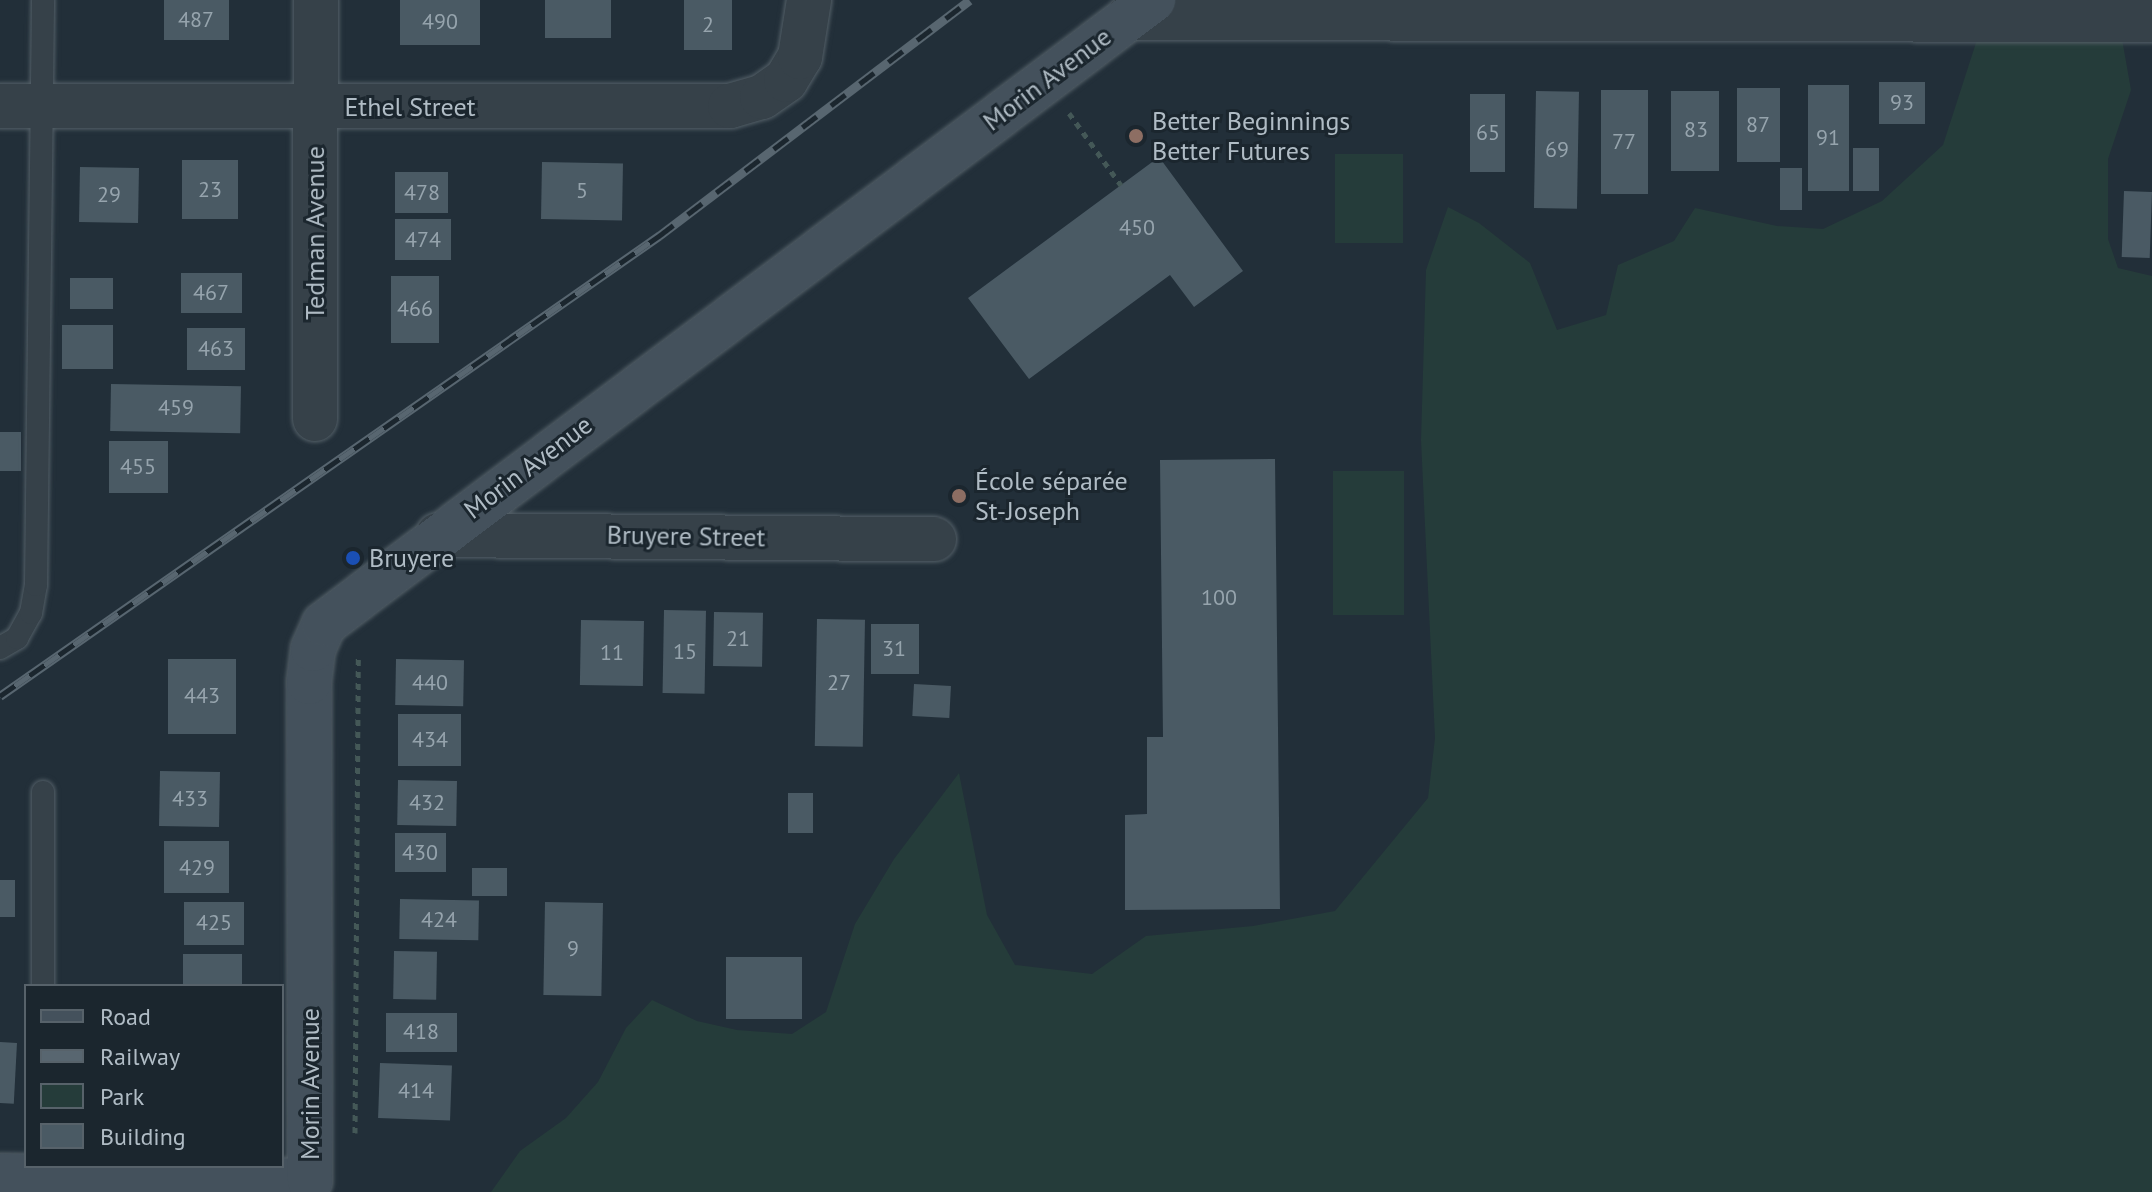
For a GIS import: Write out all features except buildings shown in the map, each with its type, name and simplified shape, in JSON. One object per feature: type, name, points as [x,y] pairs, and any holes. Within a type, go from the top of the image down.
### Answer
[{"type":"street","name":"Tedman Avenue","points":[[315,419],[316,0]]},
{"type":"street","name":"Ethel Street","points":[[21,106],[730,106],[762,97],[786,80],[800,57],[809,0]]},
{"type":"street","points":[[1141,9],[2152,20]]},
{"type":"street","name":"Morin Avenue","points":[[310,1186],[313,649],[324,624],[348,602],[1141,9]]},
{"type":"street","name":"Bruyere Street","points":[[438,535],[934,539]]},
{"type":"street","points":[[0,1176],[310,1186]]},
{"type":"lane","points":[[0,648],[17,638],[31,613],[36,585],[21,106],[43,0]]},
{"type":"lane","points":[[43,792],[43,984]]},
{"type":"path","points":[[1053,119],[1078,100]]},
{"type":"path","points":[[1066,109],[1121,185]]},
{"type":"path","points":[[355,1133],[360,647]]},
{"type":"green space","points":[[1983,21],[2119,22],[2131,90],[2108,159],[2108,239],[2118,268],[2152,276],[2152,1192],[491,1192],[520,1151],[566,1118],[598,1082],[626,1028],[652,1000],[697,1021],[737,1030],[792,1034],[826,1012],[855,924],[894,859],[959,773],[987,915],[1015,965],[1092,974],[1146,936],[1253,926],[1335,911],[1428,798],[1435,738],[1421,440],[1426,270],[1448,207],[1479,223],[1530,263],[1557,330],[1606,315],[1618,265],[1674,241],[1695,208],[1777,226],[1823,229],[1882,201],[1943,145]]},
{"type":"green space","points":[[1335,154],[1403,154],[1403,243],[1335,243]]},
{"type":"green space","points":[[1333,471],[1404,471],[1404,615],[1333,615]]},
{"type":"railway","points":[[0,696],[659,236],[970,0]]},
{"type":"place","name":"Better Beginnings Better Futures","points":[[1136,136]]},
{"type":"place","name":"École séparée St-Joseph","points":[[959,496]]},
{"type":"place","name":"Bruyere","points":[[353,558]]}]
